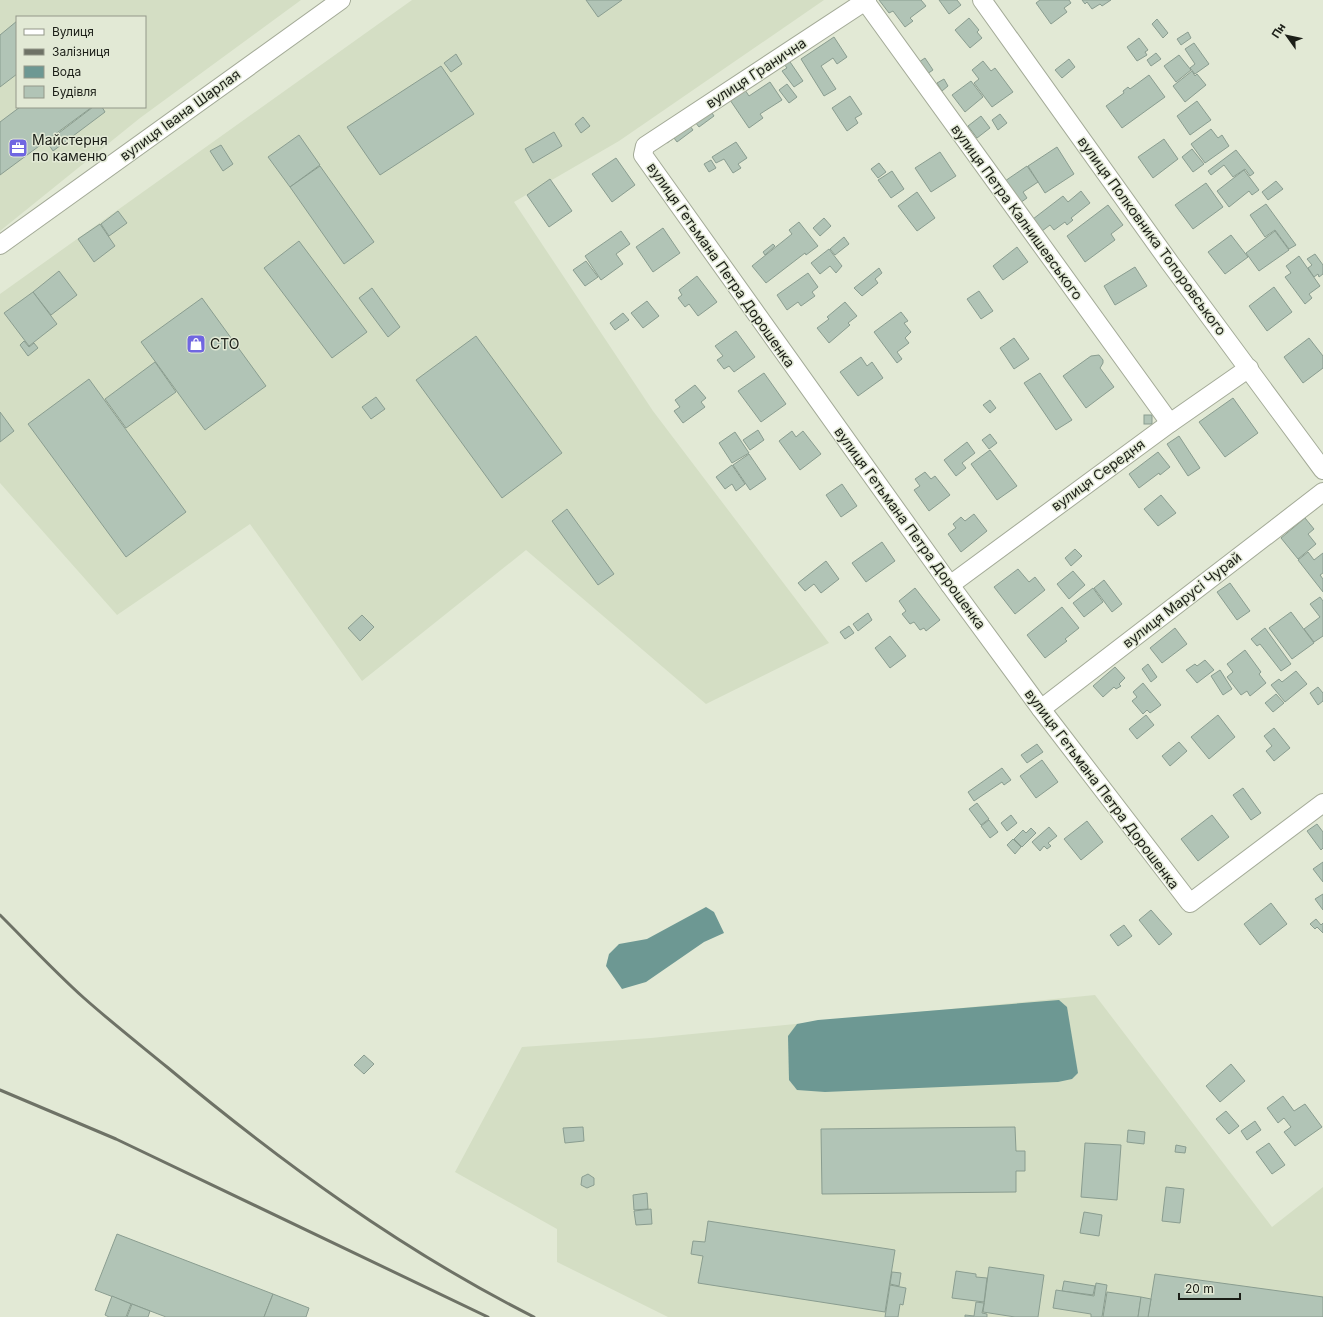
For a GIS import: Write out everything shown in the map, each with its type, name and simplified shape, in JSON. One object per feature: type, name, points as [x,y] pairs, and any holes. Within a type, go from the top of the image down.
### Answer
[{"type":"street","name":"вулиця Івана Шарлая","points":[[0,245],[341,0]]},
{"type":"street","name":"вулиця Полковника Топоровського","points":[[982,0],[1170,263],[1323,470]]},
{"type":"street","name":"вулиця Гранична","points":[[645,146],[866,1]]},
{"type":"street","name":"вулиця Петра Калнишевського","points":[[866,1],[1170,422]]},
{"type":"street","name":"вулиця Гетьмана Петра Дорошенка","points":[[645,146],[643,155],[950,585],[1041,709],[1190,903],[1323,803]]},
{"type":"street","name":"вулиця Середня","points":[[950,585],[1170,422],[1249,368]]},
{"type":"street","name":"вулиця Марусі Чурай","points":[[1041,709],[1323,492]]},
{"type":"shaded area","points":[[0,0],[301,0],[140,118],[0,231]]},
{"type":"shaded area","points":[[412,0],[824,0],[619,141],[514,202],[653,411],[829,643],[706,704],[526,550],[362,681],[250,524],[117,615],[0,483],[0,294]]},
{"type":"shaded area","points":[[1095,995],[1272,1227],[1323,1187],[1323,1317],[668,1317],[557,1262],[557,1229],[455,1172],[522,1047],[651,1038]]},
{"type":"water","points":[[706,907],[714,912],[724,933],[704,942],[646,982],[622,989],[606,966],[609,954],[619,944],[647,939]]},
{"type":"water","points":[[1059,1000],[1067,1007],[1078,1073],[1072,1079],[1058,1082],[825,1092],[797,1090],[789,1080],[788,1036],[797,1024],[818,1020]]},
{"type":"building","points":[[586,0],[622,0],[598,17]]},
{"type":"building","points":[[879,0],[921,0],[926,6],[910,18],[913,21],[905,27],[893,11],[889,13]]},
{"type":"building","points":[[939,0],[957,0],[961,5],[949,14]]},
{"type":"building","points":[[1040,0],[1069,0],[1071,3],[1064,8],[1067,12],[1051,24],[1036,3]]},
{"type":"building","points":[[1082,0],[1111,0],[1102,6],[1100,4],[1092,9],[1087,2],[1085,4]]},
{"type":"building","points":[[969,18],[979,30],[977,32],[982,38],[970,48],[955,30]]},
{"type":"building","points":[[1157,19],[1168,33],[1163,38],[1152,24]]},
{"type":"building","points":[[16,22],[16,75],[0,87],[0,35]]},
{"type":"building","points":[[1188,32],[1191,38],[1181,45],[1177,39]]},
{"type":"building","points":[[834,37],[847,57],[837,64],[833,58],[821,66],[836,89],[824,96],[801,59]]},
{"type":"building","points":[[1139,38],[1148,50],[1145,52],[1147,55],[1137,61],[1127,47]]},
{"type":"building","points":[[1194,43],[1209,64],[1195,74],[1190,68],[1195,64],[1185,49]]},
{"type":"building","points":[[1156,53],[1161,59],[1151,66],[1147,60]]},
{"type":"building","points":[[456,54],[462,64],[451,72],[444,63]]},
{"type":"building","points":[[1179,55],[1191,70],[1176,82],[1164,66]]},
{"type":"building","points":[[786,56],[803,81],[794,87],[782,71],[787,68],[781,60]]},
{"type":"building","points":[[925,58],[933,70],[927,74],[919,62]]},
{"type":"building","points":[[1069,59],[1075,67],[1062,78],[1055,70]]},
{"type":"building","points":[[983,61],[991,71],[995,68],[1013,92],[992,107],[974,83],[979,79],[972,70]]},
{"type":"building","points":[[441,66],[474,114],[380,175],[347,127]]},
{"type":"building","points":[[1192,71],[1195,76],[1197,74],[1206,85],[1185,102],[1173,86]]},
{"type":"building","points":[[1149,75],[1165,97],[1122,128],[1106,106],[1124,93],[1123,91],[1128,87],[1130,89]]},
{"type":"building","points":[[944,79],[948,86],[942,91],[937,83]]},
{"type":"building","points":[[971,81],[983,97],[965,112],[952,95]]},
{"type":"building","points":[[770,82],[782,100],[760,114],[763,118],[749,128],[730,100],[745,90],[749,96]]},
{"type":"building","points":[[787,84],[797,97],[789,103],[779,90]]},
{"type":"building","points":[[850,96],[862,114],[855,118],[858,123],[847,131],[832,108]]},
{"type":"building","points":[[1197,101],[1211,120],[1190,135],[1177,116]]},
{"type":"building","name":"Майстерня по каменю","points":[[19,108],[91,108],[0,175],[0,122]]},
{"type":"building","points":[[92,108],[103,108],[105,112],[53,151],[47,142]]},
{"type":"building","points":[[710,110],[714,116],[699,127],[695,122]]},
{"type":"building","points":[[1000,114],[1007,123],[998,130],[992,120]]},
{"type":"building","points":[[981,116],[990,128],[977,138],[968,126]]},
{"type":"building","points":[[583,117],[590,126],[581,133],[575,124]]},
{"type":"building","points":[[687,122],[693,130],[677,142],[674,138],[667,143],[664,139]]},
{"type":"building","points":[[1211,129],[1218,138],[1222,135],[1229,146],[1205,163],[1191,144]]},
{"type":"building","points":[[554,132],[562,146],[533,163],[525,149]]},
{"type":"building","points":[[299,135],[320,165],[290,187],[268,157]]},
{"type":"building","points":[[1164,139],[1178,159],[1153,178],[1138,157]]},
{"type":"building","points":[[736,142],[747,158],[738,164],[741,168],[733,173],[724,159],[716,163],[712,157]]},
{"type":"building","points":[[221,145],[233,164],[223,171],[210,151]]},
{"type":"building","points":[[1057,147],[1074,174],[1045,193],[1028,166]]},
{"type":"building","points":[[1192,149],[1204,164],[1193,172],[1182,157]]},
{"type":"building","points":[[1236,150],[1254,173],[1250,176],[1245,169],[1233,177],[1224,165],[1211,175],[1208,171]]},
{"type":"building","points":[[940,152],[956,176],[931,192],[915,168]]},
{"type":"building","points":[[616,158],[635,185],[612,202],[592,174]]},
{"type":"building","points":[[711,160],[716,168],[709,172],[704,164]]},
{"type":"building","points":[[879,163],[886,172],[878,178],[871,169]]},
{"type":"building","points":[[320,166],[374,242],[344,264],[290,187]]},
{"type":"building","points":[[1027,166],[1038,182],[1023,192],[1027,198],[1020,203],[1005,181]]},
{"type":"building","points":[[1244,170],[1259,190],[1252,195],[1249,191],[1229,207],[1217,191]]},
{"type":"building","points":[[892,171],[904,189],[891,198],[878,180]]},
{"type":"building","points":[[550,179],[572,211],[549,227],[527,195]]},
{"type":"building","points":[[1276,181],[1283,189],[1268,200],[1262,192]]},
{"type":"building","points":[[1206,183],[1223,207],[1193,229],[1175,205]]},
{"type":"building","points":[[1081,191],[1090,203],[1071,218],[1073,220],[1067,225],[1065,222],[1054,230],[1050,225],[1042,231],[1033,219],[1063,196],[1068,202]]},
{"type":"building","points":[[917,192],[935,218],[917,231],[898,206]]},
{"type":"building","points":[[1266,204],[1296,245],[1289,249],[1275,230],[1265,237],[1250,215]]},
{"type":"building","points":[[1108,205],[1123,225],[1111,234],[1115,240],[1085,262],[1067,236]]},
{"type":"building","points":[[118,211],[127,223],[109,236],[101,224]]},
{"type":"building","points":[[824,218],[831,226],[820,236],[813,228]]},
{"type":"building","points":[[799,222],[818,246],[806,255],[805,253],[766,283],[752,266],[792,234],[789,230]]},
{"type":"building","points":[[100,224],[115,246],[94,262],[78,239]]},
{"type":"building","points":[[663,228],[680,253],[653,272],[636,247]]},
{"type":"building","points":[[621,231],[630,244],[616,254],[623,264],[601,280],[585,256]]},
{"type":"building","points":[[1275,231],[1289,250],[1259,271],[1246,253]]},
{"type":"building","points":[[1231,235],[1248,257],[1225,274],[1208,252]]},
{"type":"building","points":[[844,237],[849,244],[835,255],[830,249]]},
{"type":"building","points":[[299,241],[367,332],[332,358],[264,268]]},
{"type":"building","points":[[773,244],[775,246],[765,255],[763,252]]},
{"type":"building","points":[[1017,247],[1028,262],[1003,280],[993,266]]},
{"type":"building","points":[[829,249],[842,266],[836,273],[830,266],[820,274],[811,263]]},
{"type":"building","points":[[1315,254],[1323,265],[1323,274],[1319,277],[1318,274],[1314,277],[1308,268],[1312,265],[1307,259]]},
{"type":"building","points":[[1299,256],[1320,286],[1309,294],[1312,298],[1305,304],[1285,277],[1291,273],[1286,266]]},
{"type":"building","points":[[586,261],[598,277],[585,286],[573,270]]},
{"type":"building","points":[[1135,267],[1147,286],[1115,305],[1104,286]]},
{"type":"building","points":[[879,268],[882,273],[875,279],[878,283],[862,296],[854,288]]},
{"type":"building","points":[[59,271],[77,295],[51,315],[33,292]]},
{"type":"building","points":[[808,273],[818,287],[812,292],[815,296],[801,306],[798,302],[787,310],[777,295]]},
{"type":"building","points":[[697,276],[717,302],[698,316],[689,304],[685,307],[678,298],[682,295],[679,290]]},
{"type":"building","points":[[1274,287],[1292,312],[1267,331],[1249,306]]},
{"type":"building","points":[[372,288],[400,327],[388,337],[359,298]]},
{"type":"building","points":[[979,291],[993,311],[981,319],[967,299]]},
{"type":"building","points":[[33,292],[57,324],[29,346],[4,313]]},
{"type":"building","points":[[202,298],[266,386],[205,430],[141,342]]},
{"type":"building","points":[[647,301],[659,316],[643,328],[631,313]]},
{"type":"building","points":[[845,302],[857,316],[848,323],[850,325],[829,343],[817,328],[829,319],[827,317]]},
{"type":"building","points":[[901,312],[908,321],[904,323],[911,332],[905,338],[909,343],[897,352],[902,359],[897,363],[874,332]]},
{"type":"building","points":[[623,313],[629,320],[615,330],[610,323]]},
{"type":"building","points":[[736,331],[755,357],[734,372],[729,366],[724,369],[717,360],[723,356],[715,346]]},
{"type":"building","points":[[476,336],[562,453],[502,498],[416,380]]},
{"type":"building","points":[[1014,338],[1029,359],[1014,369],[1000,348]]},
{"type":"building","points":[[1309,338],[1323,356],[1323,368],[1303,383],[1284,357]]},
{"type":"building","points":[[24,341],[29,347],[34,343],[38,348],[28,356],[20,345]]},
{"type":"building","points":[[1099,355],[1103,360],[1100,368],[1114,387],[1086,408],[1063,376],[1091,356]]},
{"type":"building","points":[[861,357],[867,366],[872,362],[883,378],[858,396],[840,372]]},
{"type":"building","points":[[155,362],[176,392],[126,428],[105,399]]},
{"type":"building","points":[[764,373],[786,404],[761,422],[738,391]]},
{"type":"building","points":[[1040,373],[1072,420],[1056,430],[1024,383]]},
{"type":"building","points":[[89,379],[186,512],[126,557],[28,424]]},
{"type":"building","points":[[695,385],[706,398],[701,402],[705,407],[683,423],[674,411],[680,407],[675,400]]},
{"type":"building","points":[[376,397],[385,409],[371,419],[362,407]]},
{"type":"building","points":[[1233,398],[1258,433],[1225,457],[1199,422]]},
{"type":"building","points":[[990,400],[996,408],[990,413],[983,405]]},
{"type":"building","points":[[0,412],[14,431],[0,442]]},
{"type":"building","points":[[1144,415],[1152,415],[1152,424],[1144,424]]},
{"type":"building","points":[[758,430],[764,440],[750,450],[743,440]]},
{"type":"building","points":[[792,431],[796,437],[803,431],[821,454],[800,470],[779,441]]},
{"type":"building","points":[[735,432],[749,453],[732,463],[719,443]]},
{"type":"building","points":[[990,434],[997,443],[989,449],[982,440]]},
{"type":"building","points":[[1179,436],[1200,468],[1188,476],[1167,444]]},
{"type":"building","points":[[967,442],[975,453],[962,463],[966,468],[956,476],[944,460]]},
{"type":"building","points":[[990,450],[1017,486],[997,500],[971,464]]},
{"type":"building","points":[[1158,452],[1170,467],[1160,475],[1159,473],[1139,488],[1129,474]]},
{"type":"building","points":[[749,454],[766,479],[750,490],[733,465]]},
{"type":"building","points":[[732,465],[745,484],[736,491],[732,484],[725,489],[716,477]]},
{"type":"building","points":[[925,472],[931,479],[935,476],[950,495],[929,511],[914,490],[920,486],[915,479]]},
{"type":"building","points":[[842,484],[857,506],[841,517],[826,495]]},
{"type":"building","points":[[1161,495],[1176,513],[1158,526],[1144,509]]},
{"type":"building","points":[[567,509],[614,574],[598,585],[552,521]]},
{"type":"building","points":[[974,514],[987,531],[961,552],[948,534],[956,528],[953,524],[961,517],[965,521]]},
{"type":"building","points":[[1305,518],[1314,529],[1308,534],[1316,544],[1298,559],[1281,538]]},
{"type":"building","points":[[882,542],[895,561],[866,582],[852,563]]},
{"type":"building","points":[[1075,549],[1082,556],[1071,566],[1065,558]]},
{"type":"building","points":[[1308,552],[1314,560],[1323,553],[1323,573],[1320,575],[1323,579],[1323,592],[1298,560]]},
{"type":"building","points":[[826,561],[839,579],[821,593],[814,584],[805,591],[798,583]]},
{"type":"building","points":[[1018,569],[1029,582],[1035,577],[1045,590],[1015,614],[994,587]]},
{"type":"building","points":[[1073,571],[1085,585],[1069,599],[1057,584]]},
{"type":"building","points":[[1104,580],[1122,604],[1112,612],[1094,588]]},
{"type":"building","points":[[1230,583],[1250,611],[1237,620],[1217,592]]},
{"type":"building","points":[[915,588],[940,620],[926,631],[924,628],[920,630],[914,622],[910,624],[902,614],[906,611],[899,601]]},
{"type":"building","points":[[1093,588],[1103,602],[1084,617],[1073,603]]},
{"type":"building","points":[[1320,597],[1323,601],[1323,636],[1314,642],[1304,629],[1320,617],[1310,604]]},
{"type":"building","points":[[1062,607],[1079,628],[1065,639],[1067,641],[1045,658],[1027,635]]},
{"type":"building","points":[[1291,612],[1314,643],[1292,659],[1269,628]]},
{"type":"building","points":[[868,613],[872,620],[858,631],[853,624]]},
{"type":"building","points":[[362,615],[374,627],[360,641],[348,628]]},
{"type":"building","points":[[849,626],[854,633],[845,639],[840,632]]},
{"type":"building","points":[[1175,628],[1187,644],[1162,663],[1150,648]]},
{"type":"building","points":[[1265,628],[1291,664],[1281,671],[1260,644],[1257,646],[1251,639]]},
{"type":"building","points":[[890,636],[906,656],[890,668],[875,648]]},
{"type":"building","points":[[1245,650],[1261,672],[1259,674],[1266,683],[1250,696],[1247,691],[1241,695],[1227,677],[1233,672],[1227,664]]},
{"type":"building","points":[[1205,660],[1214,670],[1197,683],[1186,670],[1195,664],[1197,666]]},
{"type":"building","points":[[1148,664],[1157,677],[1151,682],[1142,669]]},
{"type":"building","points":[[1115,667],[1125,678],[1119,684],[1121,686],[1116,689],[1114,687],[1103,697],[1093,686]]},
{"type":"building","points":[[1220,670],[1232,689],[1223,695],[1211,676]]},
{"type":"building","points":[[1296,671],[1307,684],[1285,702],[1271,685],[1279,679],[1282,682]]},
{"type":"building","points":[[1143,683],[1161,705],[1150,713],[1147,710],[1143,714],[1132,701],[1137,697],[1133,692]]},
{"type":"building","points":[[1318,687],[1323,693],[1323,701],[1318,705],[1310,693]]},
{"type":"building","points":[[1276,694],[1284,703],[1273,712],[1265,703]]},
{"type":"building","points":[[1146,715],[1154,725],[1137,739],[1129,729]]},
{"type":"building","points":[[1218,715],[1235,737],[1209,759],[1191,737]]},
{"type":"building","points":[[1274,728],[1290,748],[1274,761],[1266,751],[1272,746],[1264,736]]},
{"type":"building","points":[[1179,742],[1187,751],[1170,766],[1162,756]]},
{"type":"building","points":[[1037,744],[1043,752],[1027,763],[1021,755]]},
{"type":"building","points":[[1042,760],[1058,782],[1036,798],[1020,776]]},
{"type":"building","points":[[1002,768],[1011,780],[1004,785],[1002,782],[974,801],[968,792]]},
{"type":"building","points":[[1243,788],[1261,813],[1251,820],[1233,795]]},
{"type":"building","points":[[977,803],[989,819],[981,825],[969,809]]},
{"type":"building","points":[[1011,815],[1017,823],[1007,831],[1001,823]]},
{"type":"building","points":[[1212,815],[1229,837],[1198,861],[1181,839]]},
{"type":"building","points":[[989,820],[998,832],[990,838],[981,826]]},
{"type":"building","points":[[1087,821],[1103,842],[1081,860],[1064,839]]},
{"type":"building","points":[[1317,824],[1323,832],[1323,848],[1321,850],[1307,831]]},
{"type":"building","points":[[1049,827],[1057,836],[1048,843],[1051,846],[1047,849],[1044,846],[1040,851],[1032,842]]},
{"type":"building","points":[[1031,828],[1036,833],[1022,847],[1014,839],[1023,830],[1026,833]]},
{"type":"building","points":[[1013,839],[1021,847],[1015,854],[1007,845]]},
{"type":"building","points":[[1323,862],[1323,882],[1313,869]]},
{"type":"building","points":[[1323,894],[1323,910],[1315,899]]},
{"type":"building","points":[[1271,903],[1287,924],[1260,945],[1244,924]]},
{"type":"building","points":[[1151,910],[1172,934],[1159,945],[1139,920]]},
{"type":"building","points":[[1316,919],[1321,925],[1323,923],[1323,933],[1317,927],[1315,929],[1310,924]]},
{"type":"building","points":[[1124,925],[1132,936],[1118,946],[1110,935]]},
{"type":"building","points":[[364,1055],[374,1064],[364,1074],[354,1065]]},
{"type":"building","points":[[1231,1064],[1245,1081],[1220,1102],[1206,1086]]},
{"type":"building","points":[[1283,1096],[1294,1111],[1305,1104],[1322,1127],[1295,1146],[1284,1132],[1291,1127],[1284,1118],[1278,1123],[1267,1108]]},
{"type":"building","points":[[1226,1111],[1239,1126],[1229,1134],[1216,1119]]},
{"type":"building","points":[[1255,1121],[1261,1130],[1247,1140],[1241,1131]]},
{"type":"building","points":[[583,1127],[584,1141],[565,1143],[563,1128]]},
{"type":"building","points":[[1015,1127],[1016,1151],[1025,1151],[1025,1171],[1016,1171],[1016,1192],[822,1194],[821,1129]]},
{"type":"building","points":[[1128,1130],[1145,1132],[1144,1144],[1127,1142]]},
{"type":"building","points":[[1085,1143],[1121,1145],[1117,1200],[1081,1197]]},
{"type":"building","points":[[1269,1143],[1285,1165],[1272,1174],[1256,1152]]},
{"type":"building","points":[[1176,1145],[1186,1147],[1185,1153],[1175,1152]]},
{"type":"building","points":[[588,1174],[594,1178],[594,1185],[587,1188],[581,1185],[582,1177]]},
{"type":"building","points":[[1166,1187],[1184,1189],[1180,1223],[1162,1221]]},
{"type":"building","points":[[647,1193],[648,1209],[634,1210],[633,1195]]},
{"type":"building","points":[[651,1209],[652,1224],[636,1225],[634,1211]]},
{"type":"building","points":[[1084,1212],[1102,1215],[1099,1236],[1080,1233]]},
{"type":"building","points":[[708,1221],[895,1250],[885,1312],[698,1283],[703,1256],[691,1254],[693,1241],[705,1242]]},
{"type":"building","points":[[117,1234],[273,1294],[264,1317],[166,1317],[95,1290]]},
{"type":"building","points":[[989,1267],[1044,1275],[1038,1317],[1015,1317],[983,1312]]},
{"type":"building","points":[[956,1271],[976,1274],[976,1277],[987,1278],[984,1302],[952,1298]]},
{"type":"building","points":[[892,1272],[901,1273],[899,1286],[890,1284]]},
{"type":"building","points":[[1155,1274],[1323,1297],[1323,1317],[1148,1317]]},
{"type":"building","points":[[1064,1281],[1095,1286],[1093,1295],[1062,1291]]},
{"type":"building","points":[[1096,1283],[1107,1285],[1102,1317],[1091,1317],[1091,1314],[1053,1308],[1056,1290],[1094,1296]]},
{"type":"building","points":[[890,1285],[906,1288],[903,1305],[900,1304],[898,1317],[885,1317]]},
{"type":"building","points":[[1107,1292],[1141,1297],[1138,1317],[1103,1317]]},
{"type":"building","points":[[273,1294],[309,1308],[306,1317],[264,1317]]},
{"type":"building","points":[[112,1296],[131,1304],[126,1317],[109,1317],[105,1315]]},
{"type":"building","points":[[1141,1297],[1151,1299],[1148,1317],[1138,1317]]},
{"type":"building","points":[[976,1302],[984,1303],[982,1313],[987,1314],[987,1317],[965,1317],[965,1315],[974,1316]]},
{"type":"building","points":[[132,1304],[150,1311],[148,1317],[127,1317]]},
{"type":"railway","points":[[0,915],[94,1007],[254,1137],[389,1234],[485,1291],[534,1317]]},
{"type":"railway","points":[[0,1090],[116,1139],[488,1317]]},
{"type":"place","name":"Майстерня по каменю","points":[[18,148]]},
{"type":"place","name":"СТО","points":[[196,344]]}]
